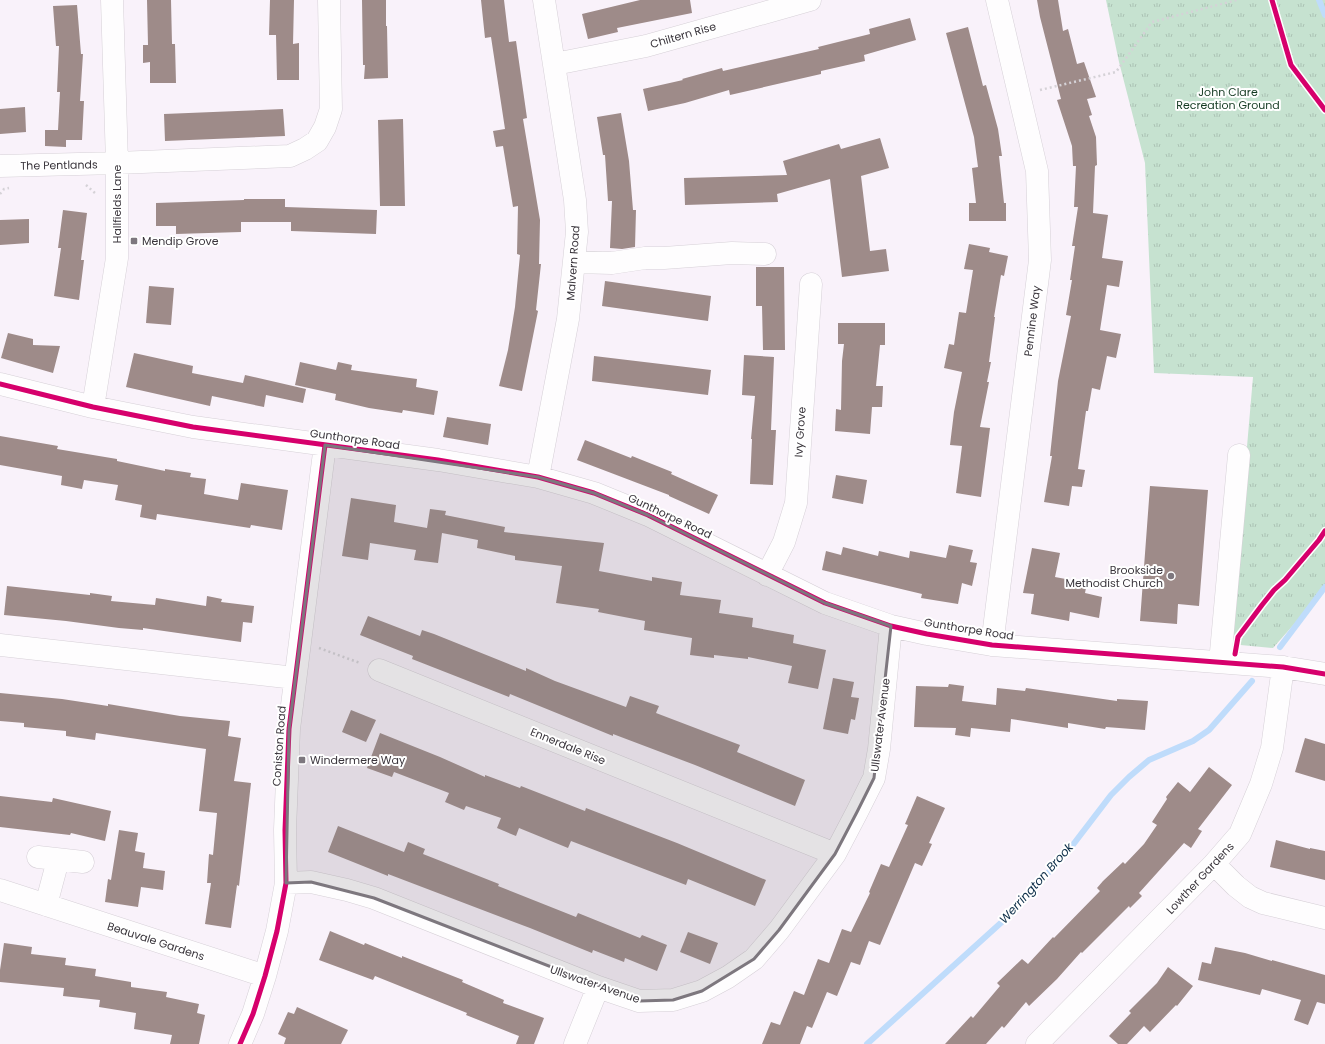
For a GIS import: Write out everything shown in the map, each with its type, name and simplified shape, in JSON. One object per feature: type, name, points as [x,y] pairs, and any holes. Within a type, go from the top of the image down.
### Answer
[{"type":"street","name":"Hallfields Lane","points":[[93,407],[117,258],[117,163],[112,0]]},
{"type":"street","points":[[117,163],[290,156],[305,149],[317,140],[325,127],[331,109],[329,0]]},
{"type":"street","name":"Malvern Road","points":[[538,477],[568,319],[577,232],[555,64],[544,0]]},
{"type":"street","name":"Chiltern Rise","points":[[555,64],[646,46],[783,3],[810,0]]},
{"type":"street","name":"Pennine Way","points":[[992,645],[1040,260],[1037,171],[997,0]]},
{"type":"street","name":"The Pentlands","points":[[0,166],[117,163]]},
{"type":"street","points":[[574,262],[612,264],[645,258],[732,253],[765,254]]},
{"type":"street","name":"Ivy Grove","points":[[767,575],[784,542],[796,503],[811,284]]},
{"type":"street","name":"Gunthorpe Road","points":[[0,384],[93,407],[193,427],[438,460],[538,477],[594,493],[648,515],[825,603],[891,626],[927,634],[992,645],[1283,667],[1325,674]]},
{"type":"street","name":"Coniston Road","points":[[240,1044],[265,976],[277,931],[286,883],[287,764],[289,729],[325,445]]},
{"type":"street","points":[[1221,652],[1239,455]]},
{"type":"street","name":"Ullswater Avenue","points":[[286,883],[311,882],[374,898],[598,987],[639,1001],[673,1000],[702,991],[728,977],[754,959],[779,930],[835,854],[857,812],[874,778],[879,749],[891,626]]},
{"type":"street","points":[[0,645],[295,678]]},
{"type":"street","name":"Lowther Gardens","points":[[1037,1044],[1214,864],[1240,834],[1261,784],[1272,748],[1283,667]]},
{"type":"street","name":"Ennerdale Rise","points":[[379,670],[835,854]]},
{"type":"street","points":[[46,905],[48,859],[83,862]]},
{"type":"street","points":[[1214,864],[1236,886],[1250,897],[1263,903],[1325,918]]},
{"type":"street","name":"Beauvale Gardens","points":[[0,890],[265,976]]},
{"type":"street","points":[[575,1044],[598,987]]},
{"type":"path","points":[[1035,91],[1116,72],[1152,22],[1237,0]]},
{"type":"path","points":[[82,182],[99,197]]},
{"type":"path","points":[[0,194],[4,189],[12,188]]},
{"type":"path","points":[[300,641],[379,670]]},
{"type":"highlighted area","points":[[325,445],[538,477],[594,493],[648,515],[825,603],[891,626],[874,778],[857,812],[835,854],[779,930],[754,959],[702,991],[673,1000],[639,1001],[374,898],[311,882],[286,883],[289,729]]},
{"type":"green space","name":"John Clare Recreation Ground","points":[[1106,0],[1325,0],[1325,589],[1273,648],[1230,644],[1253,377],[1154,373],[1145,163],[1119,62]]},
{"type":"building","points":[[147,0],[171,0],[172,44],[175,44],[176,83],[150,83],[150,62],[143,63],[143,45],[148,45]]},
{"type":"building","points":[[270,0],[294,0],[293,44],[299,43],[299,80],[277,80],[276,35],[269,35]]},
{"type":"building","points":[[362,0],[386,0],[388,78],[364,79],[365,65],[363,65]]},
{"type":"building","points":[[481,0],[504,0],[509,42],[516,41],[527,118],[523,119],[540,220],[539,264],[541,264],[536,310],[538,311],[522,391],[499,386],[508,350],[515,307],[520,255],[517,254],[518,206],[513,207],[503,146],[496,147],[493,131],[505,129],[491,37],[485,38]]},
{"type":"building","points":[[640,0],[690,0],[692,13],[617,28],[618,32],[588,39],[582,14]]},
{"type":"building","points":[[1037,0],[1058,0],[1063,31],[1068,29],[1077,64],[1084,62],[1096,97],[1087,99],[1092,115],[1089,116],[1096,137],[1097,165],[1095,166],[1093,213],[1108,215],[1102,258],[1123,261],[1119,287],[1107,285],[1100,330],[1121,334],[1116,358],[1107,356],[1100,390],[1092,388],[1088,411],[1086,411],[1078,469],[1085,470],[1082,487],[1072,486],[1069,506],[1044,502],[1052,456],[1050,456],[1058,381],[1071,316],[1066,315],[1072,280],[1070,280],[1075,246],[1072,246],[1078,207],[1074,207],[1076,166],[1073,166],[1072,146],[1057,100],[1061,99]]},
{"type":"building","points":[[77,5],[81,54],[83,54],[80,101],[84,101],[82,140],[66,140],[66,147],[45,146],[45,130],[58,130],[60,92],[57,92],[59,46],[56,46],[53,6]]},
{"type":"building","points":[[910,18],[916,40],[864,55],[865,61],[821,71],[821,74],[730,95],[729,90],[685,103],[648,111],[643,89],[683,80],[682,79],[722,68],[723,71],[819,49],[818,47],[870,34],[869,29]]},
{"type":"building","points":[[968,27],[983,86],[986,85],[998,129],[1002,156],[999,156],[1004,203],[1006,203],[1006,221],[969,221],[969,203],[976,203],[972,168],[978,167],[974,137],[946,33]]},
{"type":"building","points":[[25,107],[26,132],[0,134],[0,109]]},
{"type":"building","points":[[283,109],[285,136],[165,141],[164,114]]},
{"type":"building","points":[[621,113],[629,161],[633,210],[636,210],[635,247],[622,249],[610,248],[612,201],[608,201],[605,155],[603,155],[597,117]]},
{"type":"building","points":[[403,119],[405,206],[380,206],[378,120]]},
{"type":"building","points":[[880,138],[889,168],[861,176],[870,251],[886,249],[889,271],[842,277],[830,179],[777,194],[778,202],[685,205],[684,178],[787,175],[783,161],[839,144],[841,149]]},
{"type":"building","points":[[244,199],[285,199],[285,207],[377,210],[376,234],[291,231],[291,222],[241,222],[241,232],[176,234],[176,226],[156,226],[156,203]]},
{"type":"building","points":[[63,210],[87,213],[81,260],[84,260],[79,300],[54,296],[61,248],[58,248]]},
{"type":"building","points":[[29,219],[29,243],[0,245],[0,220]]},
{"type":"building","points":[[969,244],[990,248],[989,252],[1008,256],[1004,276],[1001,275],[994,317],[989,362],[991,362],[987,382],[989,382],[980,427],[990,428],[981,497],[956,493],[962,446],[950,445],[954,412],[962,372],[944,368],[949,344],[954,345],[959,312],[966,313],[973,270],[964,269]]},
{"type":"building","points":[[756,267],[784,267],[785,350],[763,350],[762,306],[756,306]]},
{"type":"building","points":[[605,281],[711,296],[708,321],[602,306]]},
{"type":"building","points":[[149,286],[174,288],[171,325],[146,323]]},
{"type":"building","points":[[838,323],[885,323],[885,345],[880,345],[876,386],[883,386],[882,407],[872,407],[870,434],[835,431],[836,409],[841,410],[842,361],[844,344],[838,344]]},
{"type":"building","points":[[8,333],[33,339],[33,345],[60,346],[53,373],[1,358]]},
{"type":"building","points":[[134,353],[193,366],[192,373],[243,383],[245,375],[306,389],[303,403],[266,395],[264,407],[212,396],[210,406],[126,387]]},
{"type":"building","points":[[744,355],[774,357],[771,430],[776,430],[773,485],[750,484],[751,439],[755,396],[742,395]]},
{"type":"building","points":[[594,356],[711,370],[708,395],[592,381]]},
{"type":"building","points":[[300,362],[336,370],[338,362],[352,365],[351,370],[417,379],[416,387],[438,391],[434,415],[403,410],[402,413],[369,408],[335,400],[336,394],[295,385]]},
{"type":"building","points":[[447,417],[491,424],[488,445],[443,437]]},
{"type":"building","points":[[0,436],[58,446],[57,449],[117,459],[117,461],[165,471],[165,469],[191,473],[190,477],[206,479],[204,494],[238,500],[241,483],[288,490],[282,530],[251,525],[250,528],[157,514],[156,520],[140,517],[142,505],[115,500],[118,485],[84,480],[82,489],[61,485],[62,476],[0,465]]},
{"type":"building","points":[[585,440],[631,458],[632,456],[672,472],[671,474],[718,495],[709,514],[669,495],[577,460]]},
{"type":"building","points":[[836,475],[867,480],[863,504],[832,498]]},
{"type":"building","points":[[1150,486],[1208,490],[1199,606],[1178,604],[1177,624],[1140,621]]},
{"type":"building","points":[[351,498],[396,505],[394,522],[427,528],[430,509],[446,511],[445,515],[505,527],[504,532],[604,543],[599,571],[652,581],[652,577],[682,582],[680,595],[721,600],[719,613],[753,618],[752,627],[794,635],[793,643],[826,650],[818,689],[788,683],[792,666],[748,657],[748,659],[714,655],[714,658],[690,655],[692,638],[644,630],[645,621],[598,612],[599,609],[556,603],[562,566],[515,560],[515,556],[477,548],[478,540],[442,533],[438,563],[414,560],[416,550],[370,543],[368,560],[342,556]]},
{"type":"building","points":[[949,545],[973,550],[970,562],[977,563],[972,586],[962,583],[958,604],[921,598],[922,594],[822,570],[826,551],[841,555],[843,547],[878,556],[879,551],[909,558],[910,551],[946,558]]},
{"type":"building","points":[[1032,548],[1060,553],[1055,577],[1087,583],[1085,593],[1102,597],[1099,618],[1070,612],[1069,621],[1031,614],[1034,594],[1023,593]]},
{"type":"building","points":[[7,586],[90,595],[90,593],[112,596],[111,601],[155,605],[156,598],[206,606],[207,596],[222,599],[221,602],[254,606],[252,623],[243,622],[241,642],[143,628],[143,630],[119,628],[4,615]]},
{"type":"building","points":[[368,616],[420,636],[422,630],[434,634],[526,671],[526,668],[555,681],[626,707],[630,696],[659,706],[656,713],[740,745],[737,752],[805,780],[795,806],[695,765],[613,734],[613,736],[510,694],[509,697],[412,659],[413,656],[360,635]]},
{"type":"building","points":[[833,678],[854,682],[851,697],[859,698],[855,720],[851,719],[848,734],[823,729]]},
{"type":"building","points":[[949,684],[964,686],[962,701],[996,705],[997,688],[1025,691],[1026,688],[1117,701],[1117,699],[1148,701],[1145,730],[1106,727],[1105,729],[1068,723],[1068,728],[1011,719],[1010,732],[971,728],[970,737],[955,735],[956,728],[914,727],[916,686],[948,687]]},
{"type":"building","points":[[0,693],[62,699],[108,706],[108,704],[180,716],[230,721],[228,736],[241,738],[234,781],[251,783],[239,886],[237,885],[231,928],[205,924],[211,883],[207,883],[209,854],[213,855],[217,813],[199,811],[206,749],[96,733],[95,740],[66,736],[66,731],[24,727],[24,723],[0,721]]},
{"type":"building","points":[[351,710],[376,720],[366,742],[342,732]]},
{"type":"building","points":[[380,733],[485,777],[485,775],[520,788],[521,786],[585,811],[586,808],[677,843],[766,880],[755,906],[688,879],[686,885],[571,841],[568,848],[519,828],[516,836],[497,828],[501,818],[466,806],[464,810],[445,802],[449,793],[394,772],[392,777],[367,768]]},
{"type":"building","points":[[1305,738],[1325,744],[1325,781],[1295,772]]},
{"type":"building","points":[[1209,767],[1232,785],[1198,829],[1202,831],[1191,848],[1184,843],[1139,893],[1142,896],[1130,908],[1129,906],[1082,953],[1081,952],[1057,979],[1029,1006],[1026,1002],[1004,1028],[1002,1026],[986,1044],[945,1044],[971,1016],[973,1018],[1000,986],[997,983],[1022,959],[1028,964],[1100,891],[1097,888],[1103,881],[1123,862],[1125,864],[1144,844],[1157,825],[1152,822],[1167,799],[1166,797],[1178,782],[1190,792]]},
{"type":"building","points":[[0,796],[52,802],[53,798],[111,811],[105,841],[71,833],[70,835],[0,827]]},
{"type":"building","points":[[917,796],[945,808],[929,843],[932,844],[922,866],[915,863],[880,945],[869,941],[860,965],[851,962],[837,996],[827,992],[812,1028],[807,1026],[800,1044],[762,1044],[771,1022],[780,1025],[794,991],[804,995],[818,959],[829,963],[842,929],[851,932],[870,893],[869,892],[881,864],[889,867],[908,825],[905,824]]},
{"type":"building","points":[[338,826],[404,852],[408,842],[425,849],[423,854],[499,884],[498,886],[576,917],[578,913],[640,938],[642,935],[667,945],[657,971],[625,958],[624,962],[593,950],[592,953],[328,852]]},
{"type":"building","points":[[119,830],[138,833],[135,851],[145,853],[143,868],[165,871],[163,890],[141,887],[138,907],[105,902],[108,879],[111,880]]},
{"type":"building","points":[[1276,840],[1310,849],[1325,851],[1325,880],[1270,867]]},
{"type":"building","points":[[330,931],[364,945],[365,943],[402,958],[402,956],[463,980],[462,982],[504,1000],[503,1003],[544,1018],[534,1044],[516,1044],[519,1036],[466,1015],[467,1013],[375,976],[373,980],[319,960]]},
{"type":"building","points":[[688,932],[718,943],[710,964],[680,952]]},
{"type":"building","points":[[4,943],[32,947],[31,954],[66,958],[65,965],[96,969],[95,976],[131,982],[131,987],[167,992],[166,997],[199,1004],[197,1013],[205,1015],[199,1044],[170,1044],[172,1035],[134,1029],[136,1013],[99,1007],[100,1000],[63,996],[64,988],[0,982],[0,970]]},
{"type":"building","points":[[1215,947],[1245,953],[1325,975],[1325,1004],[1317,1002],[1308,1025],[1294,1020],[1301,1000],[1262,989],[1260,995],[1198,980],[1202,962],[1211,964]]},
{"type":"building","points":[[1168,967],[1193,986],[1177,1006],[1176,1005],[1150,1032],[1144,1026],[1127,1044],[1118,1044],[1109,1036],[1131,1013],[1129,1011],[1157,983]]},
{"type":"building","points":[[297,1007],[348,1030],[341,1044],[284,1044],[286,1038],[278,1034],[288,1012],[294,1014]]},
{"type":"waterway","points":[[1319,0],[1325,15]]},
{"type":"waterway","name":"Werrington Brook","points":[[1280,647],[1325,587]]},
{"type":"waterway","name":"Werrington Brook","points":[[867,1044],[1014,911],[1072,846],[1111,795],[1129,777],[1149,760],[1193,741],[1209,730],[1252,681]]},
{"type":"cycle path","points":[[1272,0],[1291,65],[1325,110]]},
{"type":"cycle path","points":[[0,384],[93,407],[193,427],[438,460],[538,477],[594,493],[648,515],[825,603],[891,626],[927,634],[992,645],[1283,667],[1325,674]]},
{"type":"cycle path","points":[[240,1044],[253,1014],[265,976],[277,931],[286,883],[285,830],[289,729],[325,445]]},
{"type":"cycle path","points":[[1235,654],[1238,637],[1274,590],[1285,580],[1325,531]]},
{"type":"place","name":"Mendip Grove","points":[[134,241]]},
{"type":"place","name":"Brookside Methodist Church","points":[[1171,576]]},
{"type":"place","name":"Windermere Way","points":[[302,760]]}]
